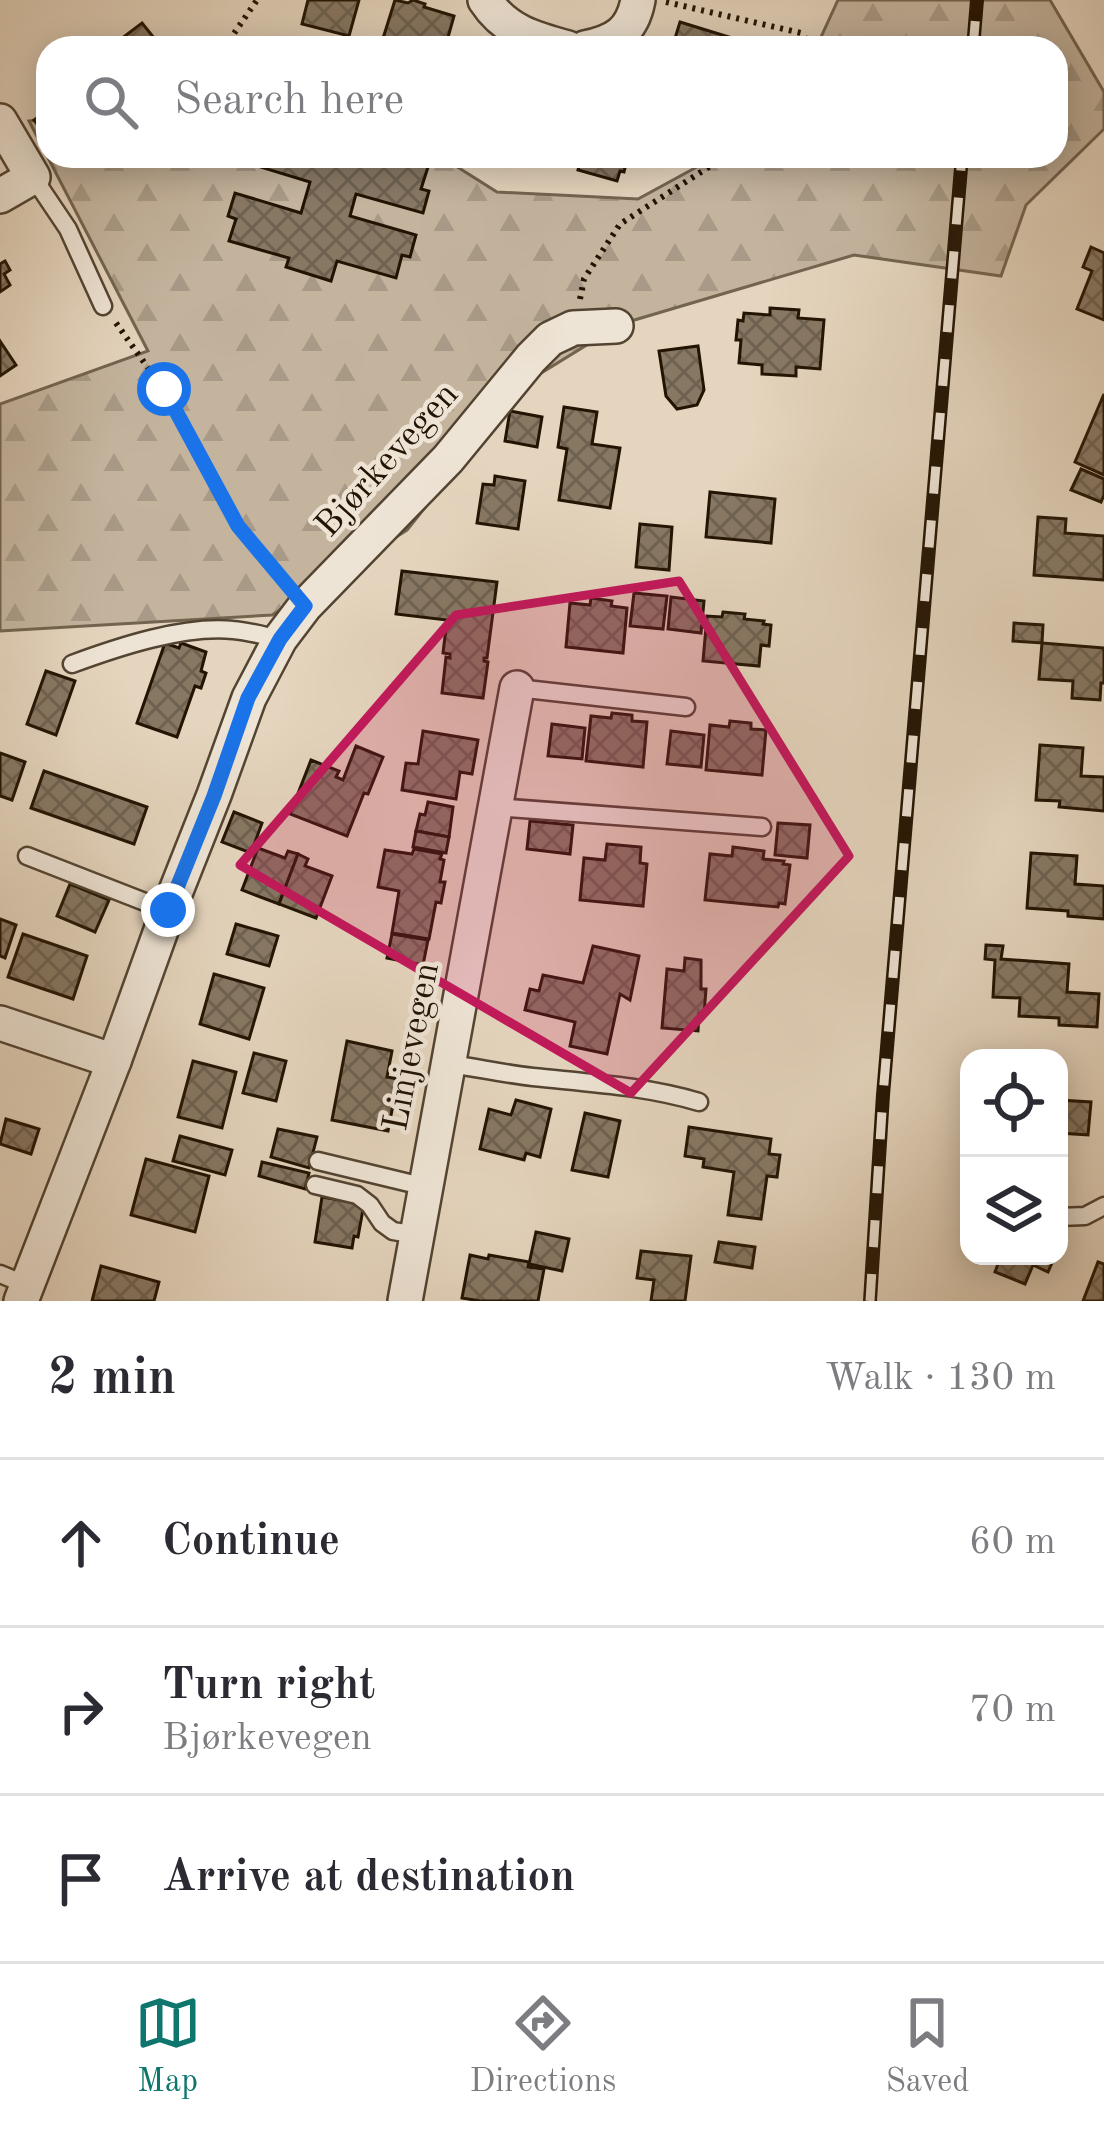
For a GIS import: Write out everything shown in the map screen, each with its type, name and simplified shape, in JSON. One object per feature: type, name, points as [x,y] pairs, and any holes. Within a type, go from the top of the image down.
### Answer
[{"type":"street","points":[[485,0],[497,18],[530,36]]},
{"type":"street","points":[[617,36],[634,18],[638,0]]},
{"type":"street","points":[[0,121],[33,177],[0,196]]},
{"type":"street","points":[[573,328],[616,326]]},
{"type":"street","name":"Bjørkevegen","points":[[16,1287],[114,1061],[248,698],[280,639],[305,606],[448,459],[531,358],[550,339],[573,328]]},
{"type":"street","name":"Linjevegen","points":[[405,1301],[518,688]]},
{"type":"street","points":[[0,1022],[114,1061]]},
{"type":"lane","points":[[33,177],[68,229],[104,306]]},
{"type":"lane","points":[[72,664],[154,637],[229,629],[280,639]]},
{"type":"lane","name":"Linjevegen","points":[[518,688],[686,707]]},
{"type":"lane","points":[[496,806],[762,827]]},
{"type":"lane","points":[[27,856],[168,910]]},
{"type":"lane","points":[[451,1064],[529,1077],[611,1083],[699,1102]]},
{"type":"lane","points":[[318,1161],[426,1187]]},
{"type":"lane","points":[[315,1185],[357,1195],[393,1231],[418,1235]]},
{"type":"lane","points":[[1068,1217],[1084,1216],[1104,1206]]},
{"type":"path","points":[[232,36],[257,0]]},
{"type":"path","points":[[657,0],[804,36]]},
{"type":"path","points":[[573,328],[584,279],[620,224],[707,168]]},
{"type":"path","points":[[104,306],[164,389],[238,526],[305,606]]},
{"type":"highlighted area","points":[[679,581],[849,856],[631,1093],[240,865],[456,615]]},
{"type":"green space","points":[[838,0],[1050,0],[1104,92],[1104,129],[1068,164],[1068,36],[822,36]]},
{"type":"green space","points":[[53,168],[459,168],[497,192],[638,199],[695,168],[1064,168],[1026,205],[1001,276],[854,255],[621,324],[525,383],[407,530],[272,615],[0,631],[0,404],[148,351]]},
{"type":"building","points":[[308,0],[359,0],[349,36],[302,24]]},
{"type":"building","points":[[395,0],[413,0],[454,16],[448,36],[384,36]]},
{"type":"building","points":[[680,22],[726,36],[676,36]]},
{"type":"building","points":[[142,23],[152,36],[125,36]]},
{"type":"building","points":[[264,168],[428,168],[421,189],[429,191],[423,213],[356,194],[350,216],[416,235],[410,257],[402,255],[396,278],[337,261],[331,281],[286,267],[289,258],[229,241],[236,219],[228,216],[235,193],[301,213],[310,182]]},
{"type":"building","points":[[579,168],[625,168],[617,181]]},
{"type":"building","points":[[1091,247],[1104,253],[1104,320],[1077,309],[1092,271],[1083,267]]},
{"type":"building","points":[[5,261],[10,270],[4,274],[10,285],[0,292],[0,264]]},
{"type":"building","points":[[770,308],[799,310],[798,318],[824,320],[820,369],[796,367],[796,376],[762,374],[762,365],[739,363],[738,320],[743,321],[744,313],[770,315]]},
{"type":"building","points":[[0,341],[16,365],[0,376]]},
{"type":"building","points":[[698,346],[704,390],[697,405],[677,409],[666,396],[659,351]]},
{"type":"building","points":[[1104,394],[1104,475],[1075,462]]},
{"type":"building","points":[[564,407],[597,412],[592,444],[620,448],[610,508],[559,500],[567,449],[558,447]]},
{"type":"building","points":[[510,411],[542,417],[537,447],[505,441]]},
{"type":"building","points":[[1081,469],[1104,479],[1101,502],[1071,490]]},
{"type":"building","points":[[495,476],[525,481],[518,529],[477,523],[483,484],[494,485]]},
{"type":"building","points":[[710,492],[775,499],[771,543],[706,537]]},
{"type":"building","points":[[1038,517],[1066,519],[1065,533],[1104,536],[1104,580],[1034,575]]},
{"type":"building","points":[[640,524],[672,527],[669,570],[636,567]]},
{"type":"building","points":[[402,571],[497,582],[484,658],[488,662],[483,698],[442,693],[446,657],[450,658],[443,653],[447,620],[396,614]]},
{"type":"building","points":[[634,593],[667,596],[663,629],[630,626]]},
{"type":"building","points":[[671,597],[704,601],[701,633],[668,629]]},
{"type":"building","points":[[591,598],[627,608],[623,653],[566,647],[570,603],[590,605]]},
{"type":"building","points":[[723,612],[745,614],[744,619],[771,625],[769,646],[761,645],[759,666],[703,661],[707,616],[722,617]]},
{"type":"building","points":[[1014,623],[1043,625],[1042,643],[1013,641]]},
{"type":"building","points":[[165,643],[206,652],[201,688],[195,686],[177,737],[137,723]]},
{"type":"building","points":[[1042,643],[1104,648],[1100,700],[1072,698],[1073,681],[1039,679]]},
{"type":"building","points":[[46,671],[75,681],[56,735],[27,724]]},
{"type":"building","points":[[612,713],[647,722],[643,767],[586,761],[591,716],[611,718]]},
{"type":"building","points":[[730,721],[766,730],[762,775],[706,770],[710,725],[729,727]]},
{"type":"building","points":[[552,724],[585,728],[582,759],[548,756]]},
{"type":"building","points":[[423,731],[478,740],[472,774],[460,772],[456,799],[402,790],[406,763],[418,764]]},
{"type":"building","points":[[671,731],[704,735],[701,767],[667,764]]},
{"type":"building","points":[[1040,745],[1083,748],[1081,776],[1104,777],[1104,811],[1036,800]]},
{"type":"building","points":[[356,746],[383,757],[347,836],[290,814],[311,760],[339,771],[336,777],[343,780]]},
{"type":"building","points":[[0,753],[25,762],[12,800],[0,796]]},
{"type":"building","points":[[44,771],[147,807],[134,844],[31,808]]},
{"type":"building","points":[[428,802],[453,807],[449,837],[416,831]]},
{"type":"building","points":[[234,812],[262,823],[251,853],[222,842]]},
{"type":"building","points":[[530,821],[573,825],[570,854],[527,849]]},
{"type":"building","points":[[778,823],[810,825],[807,858],[775,855]]},
{"type":"building","points":[[416,831],[449,837],[446,853],[413,847]]},
{"type":"building","points":[[607,844],[641,847],[640,863],[647,864],[643,906],[580,900],[584,858],[605,860]]},
{"type":"building","points":[[733,847],[764,851],[763,859],[790,865],[785,904],[705,900],[710,854],[732,856]]},
{"type":"building","points":[[258,848],[285,858],[288,851],[298,854],[279,904],[242,890]]},
{"type":"building","points":[[414,849],[442,854],[444,860],[440,882],[445,882],[429,939],[392,933],[399,891],[378,887],[385,850],[412,854]]},
{"type":"building","points":[[1031,853],[1077,856],[1075,884],[1104,886],[1104,919],[1027,908]]},
{"type":"building","points":[[298,854],[308,859],[305,866],[332,876],[316,918],[279,904]]},
{"type":"building","points":[[70,884],[109,900],[95,932],[57,916]]},
{"type":"building","points":[[0,919],[16,925],[5,958],[0,956]]},
{"type":"building","points":[[236,924],[278,936],[269,966],[227,954]]},
{"type":"building","points":[[23,934],[87,956],[73,999],[8,977]]},
{"type":"building","points":[[392,934],[428,940],[423,965],[387,958]]},
{"type":"building","points":[[986,945],[1003,946],[1001,959],[1069,964],[1067,992],[1099,994],[1097,1027],[1059,1025],[1059,1018],[1019,1016],[1020,998],[993,997],[995,960],[985,959]]},
{"type":"building","points":[[593,946],[639,956],[630,1000],[620,994],[607,1054],[570,1046],[575,1022],[525,1010],[530,989],[539,991],[543,975],[583,983]]},
{"type":"building","points":[[685,958],[701,960],[701,989],[706,989],[698,1031],[662,1028],[667,969],[684,971]]},
{"type":"building","points":[[214,974],[264,988],[249,1039],[200,1024]]},
{"type":"building","points":[[347,1041],[392,1051],[387,1077],[398,1079],[388,1131],[332,1120]]},
{"type":"building","points":[[254,1053],[286,1061],[276,1101],[243,1093]]},
{"type":"building","points":[[193,1061],[236,1072],[222,1128],[178,1117]]},
{"type":"building","points":[[516,1100],[551,1109],[540,1157],[526,1153],[524,1160],[480,1149],[489,1109],[511,1115]]},
{"type":"building","points":[[1068,1101],[1091,1102],[1088,1135],[1068,1134]]},
{"type":"building","points":[[585,1113],[620,1121],[608,1177],[572,1170]]},
{"type":"building","points":[[6,1119],[39,1129],[31,1154],[0,1144]]},
{"type":"building","points":[[689,1127],[771,1139],[769,1154],[780,1155],[777,1177],[767,1176],[761,1219],[728,1215],[734,1172],[703,1167],[704,1159],[685,1156]]},
{"type":"building","points":[[278,1129],[317,1137],[309,1168],[271,1157]]},
{"type":"building","points":[[180,1136],[232,1150],[225,1175],[173,1161]]},
{"type":"building","points":[[146,1159],[209,1176],[195,1232],[131,1215]]},
{"type":"building","points":[[262,1162],[309,1173],[305,1189],[259,1176]]},
{"type":"building","points":[[322,1197],[364,1204],[352,1248],[315,1242]]},
{"type":"building","points":[[536,1232],[569,1239],[562,1271],[529,1264]]},
{"type":"building","points":[[719,1242],[755,1247],[752,1268],[715,1262]]},
{"type":"building","points":[[641,1251],[691,1256],[685,1301],[651,1301],[654,1280],[637,1278]]},
{"type":"building","points":[[470,1255],[529,1262],[528,1267],[544,1269],[538,1301],[462,1298]]},
{"type":"building","points":[[1098,1262],[1104,1264],[1104,1301],[1083,1301]]},
{"type":"building","points":[[998,1265],[1033,1265],[1025,1284],[995,1272]]},
{"type":"building","points":[[101,1266],[159,1282],[154,1301],[92,1301]]},
{"type":"railway","points":[[974,36],[977,0]]},
{"type":"railway","points":[[870,1301],[961,168]]},
{"type":"route","points":[[164,389],[238,526],[305,606],[280,639],[248,698],[168,910]]}]
